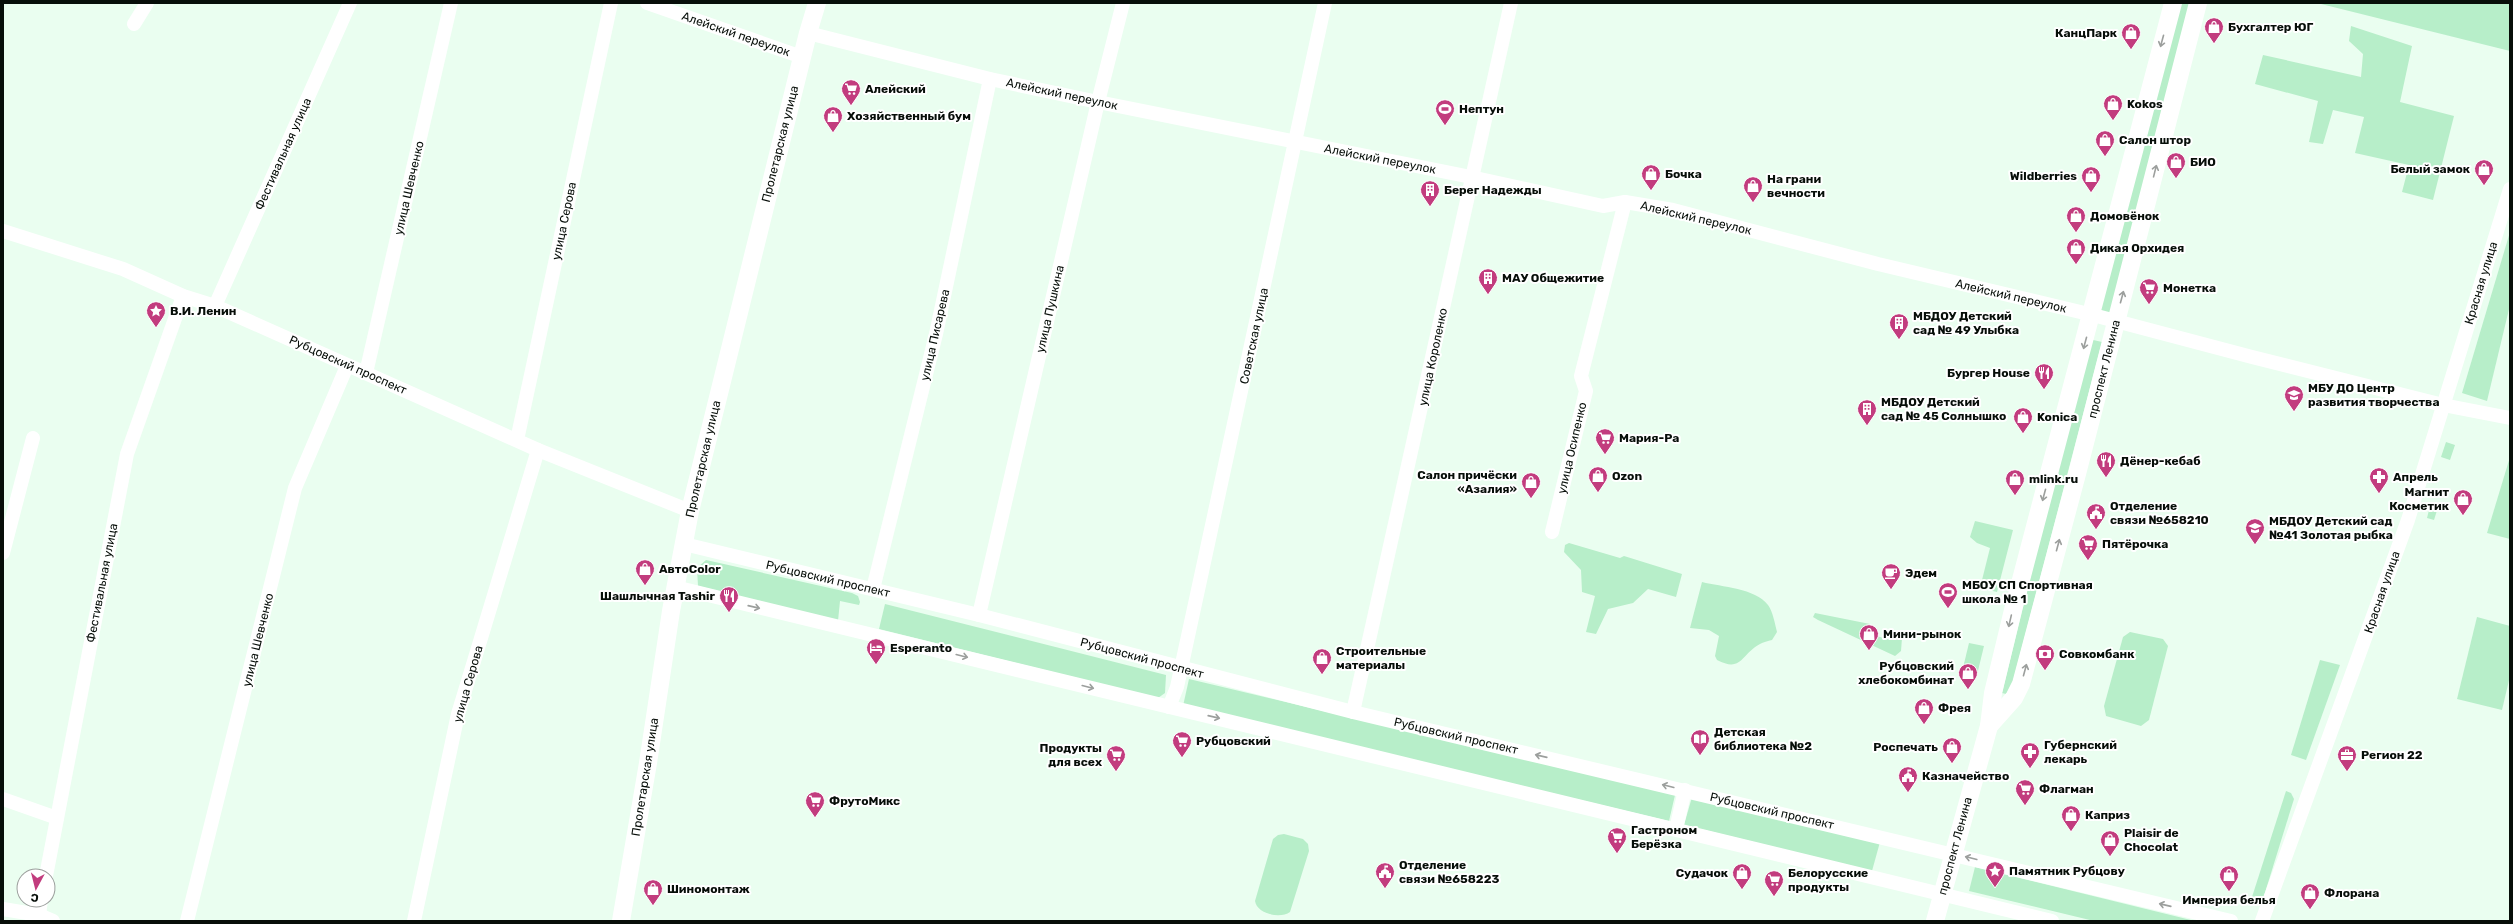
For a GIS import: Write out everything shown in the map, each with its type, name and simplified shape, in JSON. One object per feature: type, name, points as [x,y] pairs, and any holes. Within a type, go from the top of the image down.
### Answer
[{"type":"main road","name":"Пролетарская улица","points":[[621,921],[675,587],[690,511],[808,33],[817,3]]},
{"type":"main road","name":"проспект Ленина","points":[[1935,921],[1989,726],[1993,693],[2173,3]]},
{"type":"main road","name":"проспект Ленина","points":[[1989,726],[2014,698],[2021,684],[2198,3]]},
{"type":"main road","points":[[1993,693],[2014,698]]},
{"type":"street","points":[[134,24],[147,3]]},
{"type":"street","name":"Фестивальная улица","points":[[215,306],[350,3]]},
{"type":"street","name":"улица Шевченко","points":[[366,373],[451,3]]},
{"type":"street","name":"улица Серова","points":[[517,440],[611,3]]},
{"type":"street","name":"Алейский переулок","points":[[648,3],[802,57]]},
{"type":"street","name":"улица Пушкина","points":[[979,615],[1098,102],[1123,3]]},
{"type":"street","name":"Советская улица","points":[[1169,707],[1181,668],[1325,3]]},
{"type":"street","name":"улица Короленко","points":[[1353,712],[1404,492],[1471,177],[1511,3]]},
{"type":"street","name":"Алейский переулок","points":[[808,33],[990,79],[1471,177],[1603,206],[1626,202],[1673,210],[1885,266],[2092,315],[2443,405],[2510,418]]},
{"type":"street","name":"улица Писарева","points":[[874,590],[936,334],[990,79]]},
{"type":"street","name":"Красная улица","points":[[2262,921],[2408,520],[2510,189]]},
{"type":"street","name":"улица Осипенко","points":[[1552,532],[1586,391],[1581,376],[1626,202]]},
{"type":"street","name":"Рубцовский проспект","points":[[3,231],[123,269],[183,296],[215,306],[538,450],[690,511]]},
{"type":"street","name":"Фестивальная улица","points":[[48,868],[127,454],[183,296]]},
{"type":"street","name":"улица Шевченко","points":[[187,921],[295,488],[347,366]]},
{"type":"street","points":[[3,553],[33,438]]},
{"type":"street","name":"улица Серова","points":[[414,921],[458,714],[538,450]]},
{"type":"street","name":"Рубцовский проспект","points":[[684,544],[979,615],[1353,712],[2230,921]]},
{"type":"street","points":[[675,587],[2052,921]]},
{"type":"street","points":[[1676,830],[1684,790]]},
{"type":"street","points":[[3,799],[57,818]]},
{"type":"street","points":[[39,915],[40,908]]},
{"type":"street","points":[[3,909],[39,915],[53,921]]},
{"type":"green space","points":[[2177,3],[2194,3],[2113,314],[2097,310]]},
{"type":"green space","points":[[2317,3],[2510,3],[2510,51]]},
{"type":"green space","points":[[2351,26],[2412,46],[2400,102],[2454,116],[2433,200],[2402,192],[2409,165],[2355,153],[2364,117],[2333,110],[2323,144],[2309,142],[2318,101],[2255,84],[2263,55],[2361,77],[2363,54],[2349,41]]},
{"type":"green space","points":[[2510,232],[2510,305],[2487,401],[2462,393]]},
{"type":"green space","points":[[2089,339],[2102,342],[2011,689],[2006,694],[2002,693]]},
{"type":"green space","points":[[2446,442],[2455,445],[2450,460],[2441,457]]},
{"type":"green space","points":[[2510,457],[2510,539],[2487,533]]},
{"type":"green space","points":[[2431,502],[2439,504],[2434,520],[2427,518]]},
{"type":"green space","points":[[1975,521],[2013,530],[1997,592],[1980,588],[1990,548],[1977,543],[1970,537]]},
{"type":"green space","points":[[1569,543],[1620,558],[1624,556],[1682,574],[1676,597],[1648,589],[1633,603],[1608,609],[1596,634],[1586,632],[1595,596],[1582,592],[1581,570],[1564,552],[1565,545]]},
{"type":"green space","points":[[706,560],[852,593],[858,596],[860,602],[859,605],[840,601],[838,621],[698,586],[697,568]]},
{"type":"green space","points":[[1702,582],[1738,589],[1762,599],[1770,608],[1775,622],[1777,632],[1772,640],[1754,648],[1737,663],[1725,663],[1717,660],[1715,656],[1719,636],[1709,630],[1690,628]]},
{"type":"green space","points":[[885,604],[1166,675],[1165,693],[1158,698],[879,629]]},
{"type":"green space","points":[[1815,613],[1870,624],[1869,634],[1891,640],[1893,637],[1902,638],[1901,651],[1895,656],[1818,620],[1813,617]]},
{"type":"green space","points":[[2477,617],[2510,626],[2510,676],[2502,710],[2457,699]]},
{"type":"green space","points":[[2130,632],[2163,639],[2168,646],[2149,720],[2141,726],[2106,716],[2104,706],[2123,637]]},
{"type":"green space","points":[[1969,643],[1984,646],[1976,679],[1961,676]]},
{"type":"green space","points":[[2320,660],[2340,665],[2306,760],[2291,755]]},
{"type":"green space","points":[[1189,679],[1675,795],[1669,821],[1183,706]]},
{"type":"green space","points":[[2286,791],[2291,793],[2294,799],[2263,899],[2252,897]]},
{"type":"green space","points":[[1692,797],[1880,842],[1872,871],[1684,825]]},
{"type":"green space","points":[[1284,834],[1303,839],[1308,844],[1309,851],[1290,912],[1275,915],[1264,912],[1255,901],[1273,839],[1278,835]]},
{"type":"green space","points":[[1975,867],[2195,921],[2094,921],[1969,891]]},
{"type":"place","name":"Бухгалтер ЮГ","points":[[2214,44]]},
{"type":"place","name":"КанцПарк","points":[[2131,50]]},
{"type":"place","name":"Алейский","points":[[851,106]]},
{"type":"place","name":"Kokos","points":[[2113,121]]},
{"type":"place","name":"Нептун","points":[[1445,126]]},
{"type":"place","name":"Хозяйственный бум","points":[[833,133]]},
{"type":"place","name":"Салон штор","points":[[2105,157]]},
{"type":"place","name":"БИО","points":[[2176,179]]},
{"type":"place","name":"Белый замок","points":[[2484,186]]},
{"type":"place","name":"Бочка","points":[[1651,191]]},
{"type":"place","name":"Wildberries","points":[[2091,193]]},
{"type":"place","name":"На грани вечности","points":[[1753,203]]},
{"type":"place","name":"Берег Надежды","points":[[1430,207]]},
{"type":"place","name":"Домовёнок","points":[[2076,233]]},
{"type":"place","name":"Дикая Орхидея","points":[[2076,265]]},
{"type":"place","name":"МАУ Общежитие","points":[[1488,295]]},
{"type":"place","name":"Монетка","points":[[2149,305]]},
{"type":"place","name":"В.И. Ленин","points":[[156,328]]},
{"type":"place","name":"МБДОУ Детский сад № 49 Улыбка","points":[[1899,340]]},
{"type":"place","name":"Бургер House","points":[[2044,390]]},
{"type":"place","name":"МБУ ДО Центр развития творчества","points":[[2294,412]]},
{"type":"place","name":"МБДОУ Детский сад № 45 Солнышко","points":[[1867,426]]},
{"type":"place","name":"Konica","points":[[2023,434]]},
{"type":"place","name":"Мария-Ра","points":[[1605,455]]},
{"type":"place","name":"Дёнер-кебаб","points":[[2106,478]]},
{"type":"place","name":"Ozon","points":[[1598,493]]},
{"type":"place","name":"Апрель","points":[[2379,494]]},
{"type":"place","name":"mlink.ru","points":[[2015,496]]},
{"type":"place","name":"Салон причёски «Азалия»","points":[[1531,499]]},
{"type":"place","name":"Магнит Косметик","points":[[2463,516]]},
{"type":"place","name":"Отделение связи №658210","points":[[2096,530]]},
{"type":"place","name":"МБДОУ Детский сад №41 Золотая рыбка","points":[[2255,545]]},
{"type":"place","name":"Пятёрочка","points":[[2088,561]]},
{"type":"place","name":"АвтоColor","points":[[645,586]]},
{"type":"place","name":"Эдем","points":[[1891,590]]},
{"type":"place","name":"МБОУ СП Спортивная школа № 1","points":[[1948,609]]},
{"type":"place","name":"Шашлычная Tashir","points":[[729,613]]},
{"type":"place","name":"Мини-рынок","points":[[1869,651]]},
{"type":"place","name":"Esperanto","points":[[876,665]]},
{"type":"place","name":"Совкомбанк","points":[[2045,671]]},
{"type":"place","name":"Строительные материалы","points":[[1322,675]]},
{"type":"place","name":"Рубцовский хлебокомбинат","points":[[1968,690]]},
{"type":"place","name":"Фрея","points":[[1924,725]]},
{"type":"place","name":"Детская библиотека №2","points":[[1700,756]]},
{"type":"place","name":"Рубцовский","points":[[1182,758]]},
{"type":"place","name":"Роспечать","points":[[1952,764]]},
{"type":"place","name":"Губернский лекарь","points":[[2030,769]]},
{"type":"place","name":"Продукты для всех","points":[[1116,772]]},
{"type":"place","name":"Регион 22","points":[[2347,772]]},
{"type":"place","name":"Казначейство","points":[[1908,793]]},
{"type":"place","name":"Флагман","points":[[2025,806]]},
{"type":"place","name":"ФрутоМикс","points":[[815,818]]},
{"type":"place","name":"Каприз","points":[[2071,832]]},
{"type":"place","name":"Гастроном Берёзка","points":[[1617,854]]},
{"type":"place","name":"Plaisir de Chocolat","points":[[2110,857]]},
{"type":"place","name":"Памятник Рубцову","points":[[1995,888]]},
{"type":"place","name":"Отделение связи №658223","points":[[1385,889]]},
{"type":"place","name":"Судачок","points":[[1742,890]]},
{"type":"place","name":"Империя белья","points":[[2229,892]]},
{"type":"place","name":"Белорусские продукты","points":[[1774,897]]},
{"type":"place","name":"Шиномонтаж","points":[[653,906]]},
{"type":"place","name":"Флорана","points":[[2310,910]]}]
